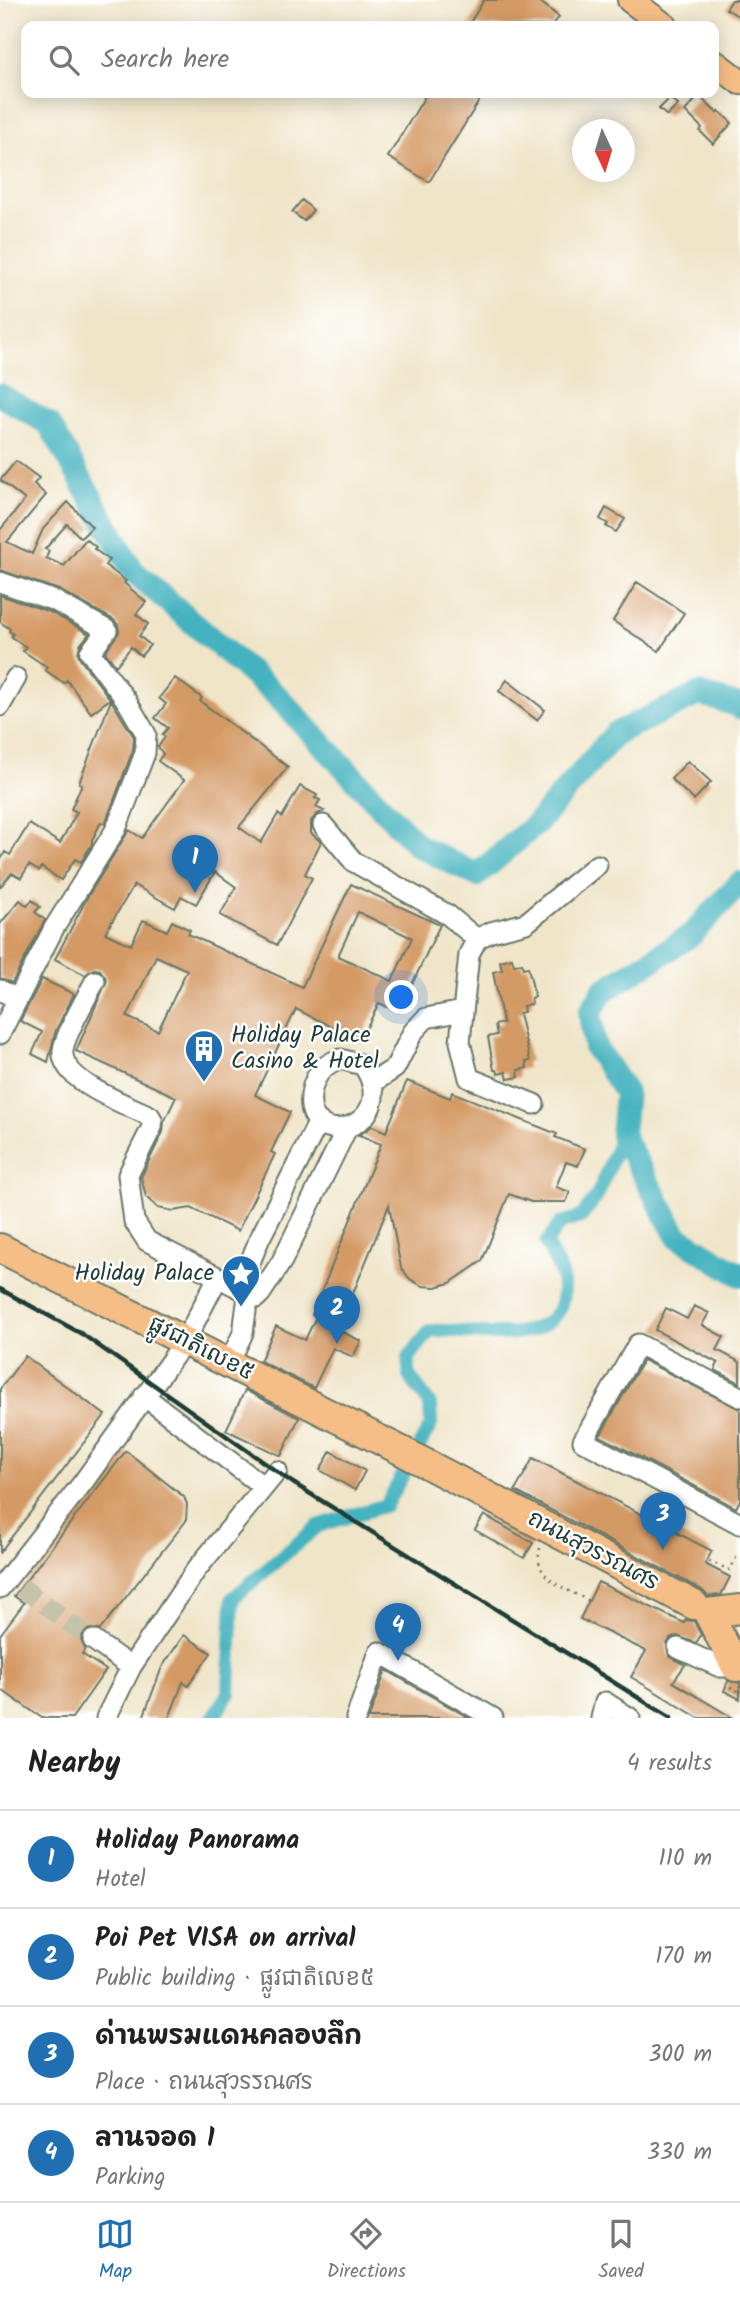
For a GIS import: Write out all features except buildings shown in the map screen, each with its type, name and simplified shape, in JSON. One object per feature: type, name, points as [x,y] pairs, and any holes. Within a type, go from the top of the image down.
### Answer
[{"type":"highway","name":"ផ្លូវជាតិលេខ៥","points":[[0,1248],[492,1498]]},
{"type":"highway","name":"ถนนสุวรรณศร","points":[[492,1498],[694,1605]]},
{"type":"highway","points":[[736,1667],[708,1613],[740,1609]]},
{"type":"main road","points":[[630,0],[658,21]]},
{"type":"main road","points":[[719,66],[740,82]]},
{"type":"street","points":[[0,582],[55,601],[107,630],[90,652],[126,700],[146,734],[145,753],[116,829],[8,995],[0,1034]]},
{"type":"street","points":[[0,706],[16,678]]},
{"type":"street","points":[[323,825],[354,862],[448,915],[477,939]]},
{"type":"street","points":[[534,1104],[469,1078],[460,1042],[469,954],[477,939],[491,932],[526,923],[597,865]]},
{"type":"street","points":[[94,981],[63,1048],[63,1061],[67,1069],[83,1082],[150,1116],[152,1120],[152,1126],[128,1175],[134,1221],[148,1241],[256,1298],[282,1262],[347,1128]]},
{"type":"street","points":[[372,1083],[395,1068],[413,1032],[426,1018],[463,1011]]},
{"type":"street","points":[[340,1059],[363,1065],[372,1083],[368,1113],[357,1124],[338,1130],[319,1121],[311,1098],[313,1087],[317,1076],[331,1062],[340,1059]]},
{"type":"street","points":[[229,1363],[243,1333],[247,1270],[259,1240],[319,1121]]},
{"type":"street","points":[[10,1584],[184,1341],[218,1278]]},
{"type":"street","points":[[740,1397],[638,1344],[583,1441],[740,1524]]},
{"type":"street","points":[[144,1396],[264,1487]]},
{"type":"street","points":[[106,1718],[131,1667],[196,1570],[277,1471]]},
{"type":"street","points":[[93,1640],[131,1667]]},
{"type":"street","points":[[678,1648],[720,1667],[736,1667]]},
{"type":"street","points":[[356,1718],[379,1652],[493,1718]]},
{"type":"street","points":[[601,1718],[605,1702],[630,1718]]},
{"type":"path","points":[[540,1544],[537,1560],[543,1574],[589,1601]]},
{"type":"path","points":[[709,1561],[730,1570],[736,1558],[740,1560]]},
{"type":"waterway","points":[[0,395],[49,424],[133,571],[277,696],[418,846],[477,875],[537,823],[616,733],[699,694],[740,708]]},
{"type":"waterway","points":[[740,883],[690,936],[603,991],[590,1013],[595,1047],[626,1093],[622,1135],[677,1236],[740,1275]]},
{"type":"waterway","points":[[213,1718],[229,1693],[233,1598],[318,1526],[386,1505],[431,1425],[430,1404],[409,1376],[409,1357],[430,1331],[518,1333],[532,1330],[553,1318],[563,1295],[562,1278],[546,1243],[561,1223],[581,1217],[597,1196],[622,1135]]},
{"type":"tunnel","points":[[21,1587],[93,1640]]},
{"type":"railway","points":[[0,1289],[82,1334],[293,1483],[671,1718]]},
{"type":"place","name":"Holiday Panorama","points":[[195,893]]},
{"type":"place","name":"Holiday Palace Casino & Hotel","points":[[204,1083]]},
{"type":"place","name":"Holiday Palace","points":[[241,1308]]},
{"type":"place","name":"Poi Pet VISA on arrival","points":[[337,1344]]},
{"type":"place","name":"ด่านพรมแดนคลองลึก","points":[[663,1550]]},
{"type":"place","name":"ลานจอด 1","points":[[398,1661]]}]
